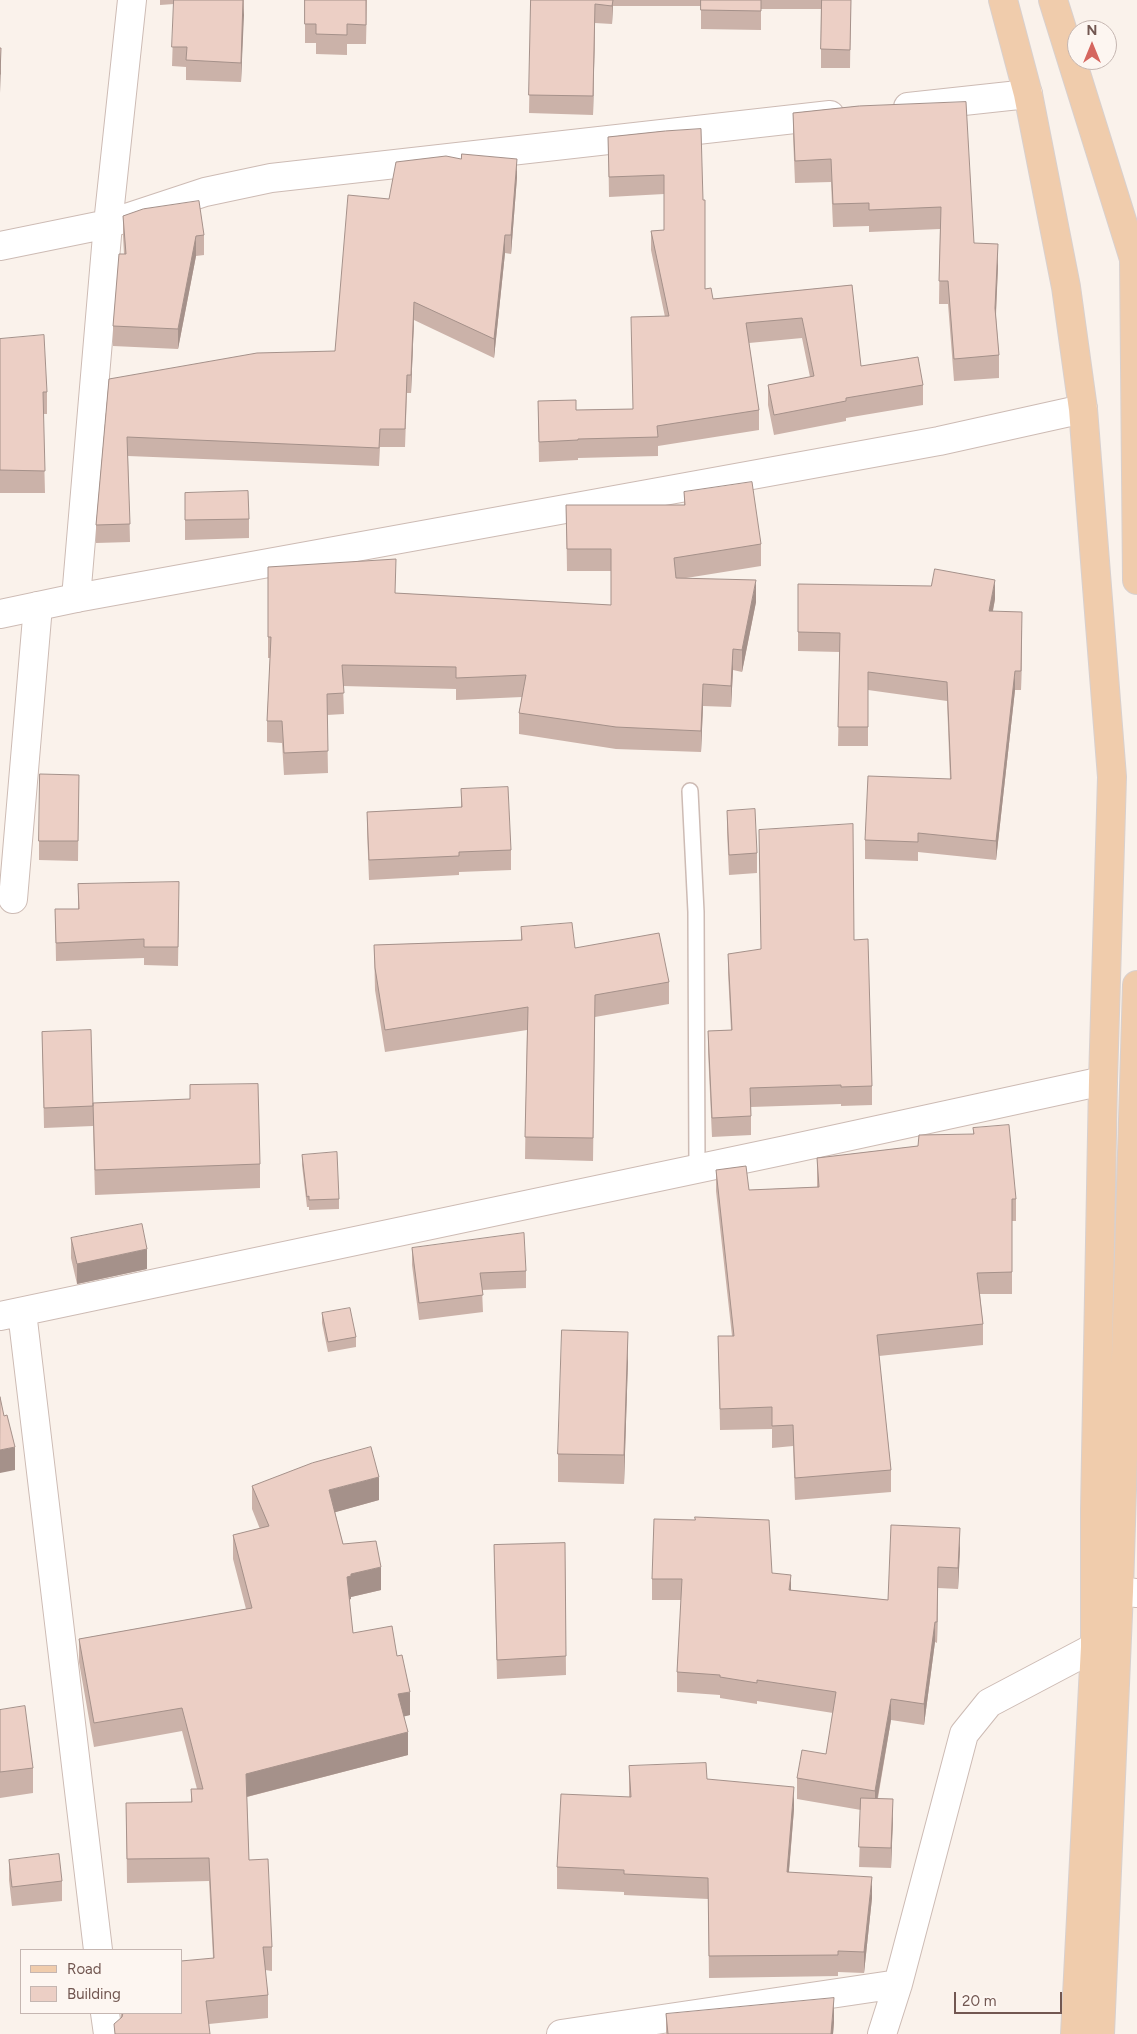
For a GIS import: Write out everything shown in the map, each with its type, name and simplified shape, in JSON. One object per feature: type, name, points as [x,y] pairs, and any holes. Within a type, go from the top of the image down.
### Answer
[{"type":"main road","points":[[1003,0],[1028,94],[1066,288],[1083,409],[1112,777],[1103,1082],[1095,1500],[1095,1647],[1075,2034]]},
{"type":"main road","points":[[1053,0],[1135,257],[1137,580]]},
{"type":"main road","points":[[1100,2034],[1128,1592],[1137,985]]},
{"type":"street","points":[[76,598],[108,224],[132,0]]},
{"type":"street","points":[[882,110],[1028,94]]},
{"type":"street","points":[[0,246],[108,224],[205,192],[271,178],[853,113]]},
{"type":"street","points":[[0,614],[76,598],[939,441],[1083,409]]},
{"type":"street","points":[[13,899],[38,606]]},
{"type":"street","points":[[98,1949],[11,1314],[1103,1082]]},
{"type":"street","points":[[882,2034],[898,1984],[964,1734],[989,1703],[1095,1647]]},
{"type":"street","points":[[560,2034],[898,1984]]},
{"type":"street","points":[[105,2014],[108,2034]]},
{"type":"lane","points":[[690,792],[696,912],[697,1169]]},
{"type":"building","points":[[174,0],[243,0],[241,63],[186,60],[187,47],[172,47]]},
{"type":"building","points":[[305,0],[366,0],[366,25],[347,24],[347,35],[316,34],[316,24],[305,24]]},
{"type":"building","points":[[531,0],[613,0],[612,6],[595,4],[593,96],[529,95]]},
{"type":"building","points":[[701,0],[761,0],[761,11],[701,10]]},
{"type":"building","points":[[822,0],[851,0],[850,50],[821,49]]},
{"type":"building","points":[[966,102],[974,243],[998,244],[995,308],[999,355],[954,359],[948,281],[939,281],[941,207],[869,210],[869,203],[833,204],[831,159],[795,161],[793,113],[859,106]]},
{"type":"building","points":[[701,129],[703,200],[705,200],[705,289],[711,288],[713,299],[852,285],[861,366],[918,357],[923,385],[846,398],[846,401],[774,415],[768,385],[814,376],[802,318],[746,323],[759,410],[657,426],[658,437],[539,442],[538,401],[576,400],[576,410],[633,409],[631,317],[669,316],[651,231],[664,230],[664,175],[609,177],[608,137]]},
{"type":"building","points":[[462,154],[517,159],[511,235],[505,235],[494,339],[414,302],[411,375],[407,375],[405,429],[380,429],[379,448],[127,437],[130,524],[96,525],[109,379],[257,353],[335,351],[348,195],[389,199],[396,162],[446,156],[461,159]]},
{"type":"building","points":[[199,201],[204,235],[196,236],[178,329],[113,326],[119,254],[126,254],[123,216],[143,209]]},
{"type":"building","points":[[44,335],[47,392],[43,392],[45,471],[0,470],[0,339]]},
{"type":"building","points":[[752,482],[761,544],[674,558],[676,578],[756,580],[742,650],[733,649],[731,686],[703,684],[701,731],[616,727],[519,713],[526,675],[456,678],[456,667],[342,665],[344,693],[327,694],[328,751],[284,753],[282,721],[267,721],[271,637],[268,637],[268,567],[396,559],[395,593],[611,605],[611,549],[567,549],[566,505],[685,505],[684,492]]},
{"type":"building","points":[[248,491],[249,519],[185,520],[185,493]]},
{"type":"building","points":[[935,569],[995,580],[989,611],[1022,612],[1021,671],[1015,671],[996,841],[918,833],[918,842],[865,840],[868,776],[951,779],[947,682],[868,672],[868,727],[838,727],[840,633],[798,632],[798,584],[931,586]]},
{"type":"building","points":[[40,774],[79,775],[78,841],[39,841]]},
{"type":"building","points":[[508,787],[511,850],[459,852],[459,856],[369,860],[367,812],[462,807],[461,789]]},
{"type":"building","points":[[755,809],[757,853],[729,855],[727,811]]},
{"type":"building","points":[[853,824],[854,940],[868,939],[872,1086],[841,1087],[841,1085],[750,1088],[751,1116],[712,1118],[708,1031],[732,1030],[728,954],[761,949],[759,830]]},
{"type":"building","points":[[179,882],[178,947],[144,947],[144,939],[56,943],[55,909],[79,909],[78,884]]},
{"type":"building","points":[[572,923],[575,948],[659,933],[669,982],[595,995],[593,1138],[525,1137],[528,1007],[385,1030],[375,968],[374,945],[522,940],[521,927]]},
{"type":"building","points":[[91,1030],[93,1106],[44,1108],[42,1032]]},
{"type":"building","points":[[258,1084],[260,1164],[95,1170],[93,1103],[190,1099],[190,1085]]},
{"type":"building","points":[[1009,1125],[1016,1199],[1012,1199],[1012,1272],[977,1273],[983,1324],[877,1335],[891,1470],[795,1478],[793,1425],[772,1426],[772,1407],[720,1409],[718,1336],[734,1336],[716,1170],[746,1166],[749,1190],[819,1187],[817,1158],[918,1146],[919,1135],[974,1134],[973,1128]]},
{"type":"building","points":[[337,1152],[339,1199],[309,1200],[309,1196],[307,1197],[302,1155]]},
{"type":"building","points":[[142,1224],[147,1249],[77,1264],[71,1238]]},
{"type":"building","points":[[524,1233],[526,1271],[480,1273],[483,1295],[419,1303],[412,1248]]},
{"type":"building","points":[[350,1308],[356,1337],[328,1342],[322,1313]]},
{"type":"building","points":[[562,1330],[628,1332],[624,1455],[558,1454]]},
{"type":"building","points":[[0,1397],[4,1416],[7,1415],[15,1447],[0,1450]]},
{"type":"building","points":[[371,1447],[379,1477],[329,1490],[343,1544],[376,1541],[381,1567],[351,1574],[351,1576],[347,1577],[353,1633],[392,1626],[397,1656],[402,1655],[410,1692],[398,1694],[408,1732],[246,1774],[249,1860],[268,1859],[272,1947],[263,1947],[268,1995],[206,2001],[210,2034],[115,2034],[114,2024],[123,2014],[182,2014],[182,1961],[214,1958],[209,1858],[127,1859],[126,1803],[192,1802],[191,1789],[203,1789],[182,1708],[94,1723],[79,1639],[252,1608],[233,1535],[269,1526],[252,1486],[312,1463]]},
{"type":"building","points":[[695,1517],[769,1520],[772,1573],[791,1575],[789,1590],[888,1600],[891,1525],[960,1528],[958,1568],[938,1567],[937,1622],[935,1622],[924,1704],[891,1699],[875,1791],[797,1778],[802,1750],[826,1754],[836,1692],[757,1680],[757,1683],[720,1677],[720,1675],[677,1672],[682,1579],[652,1579],[654,1519],[695,1520]]},
{"type":"building","points":[[565,1543],[566,1656],[497,1660],[494,1545]]},
{"type":"building","points":[[25,1706],[33,1768],[0,1772],[0,1710]]},
{"type":"building","points":[[706,1763],[707,1779],[794,1787],[787,1872],[872,1877],[864,1952],[838,1951],[838,1955],[709,1956],[708,1878],[624,1874],[624,1870],[557,1867],[561,1794],[631,1797],[629,1766]]},
{"type":"building","points":[[861,1798],[893,1799],[891,1848],[859,1847]]},
{"type":"building","points":[[59,1854],[62,1881],[12,1887],[9,1860]]},
{"type":"building","points":[[834,1998],[831,2034],[668,2034],[666,2014]]}]
